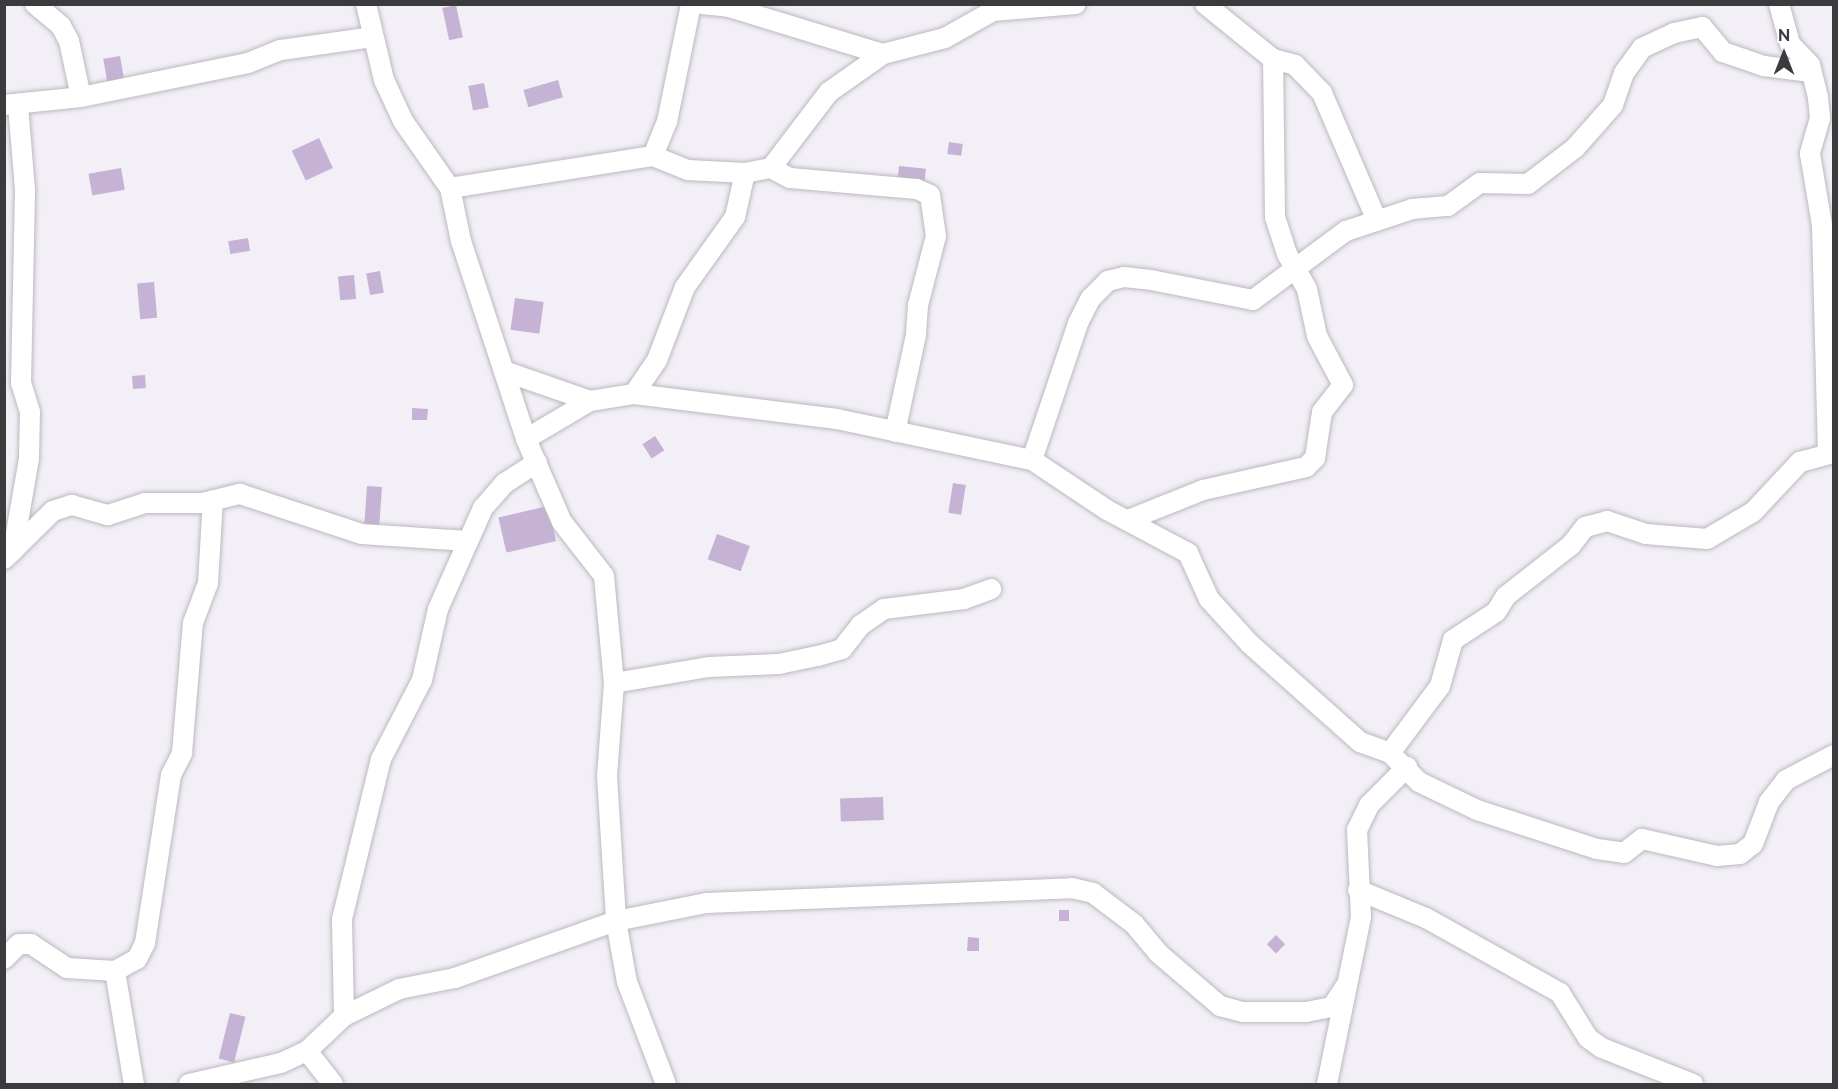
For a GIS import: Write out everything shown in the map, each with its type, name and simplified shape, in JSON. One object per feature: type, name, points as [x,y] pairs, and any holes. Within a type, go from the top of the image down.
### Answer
[{"type":"street","points":[[35,4],[61,26],[69,41],[81,97]]},
{"type":"street","points":[[366,4],[372,37],[404,121],[450,188],[461,241],[526,439],[562,522],[604,576],[614,683],[607,776],[616,921],[627,981],[666,1084]]},
{"type":"street","points":[[653,156],[667,122],[691,4]]},
{"type":"street","points":[[702,4],[729,8],[883,54]]},
{"type":"street","points":[[771,168],[829,92],[883,54],[945,38],[993,11],[1076,4]]},
{"type":"street","points":[[1205,4],[1273,58],[1295,65],[1322,93],[1377,221]]},
{"type":"street","points":[[1390,753],[1440,686],[1453,640],[1496,612],[1506,596],[1571,545],[1585,527],[1607,521],[1646,534],[1707,539],[1753,512],[1800,462],[1831,453],[1822,225],[1810,154],[1820,118],[1812,72],[1790,44],[1779,4]]},
{"type":"street","points":[[1032,460],[1078,323],[1091,298],[1108,281],[1142,279],[1253,300],[1299,270],[1326,242],[1412,209],[1448,206],[1480,183],[1528,184],[1575,148],[1613,105],[1624,72],[1642,48],[1674,33],[1702,27],[1723,51],[1764,66],[1812,72]]},
{"type":"street","points":[[8,557],[29,458],[30,412],[13,384],[25,190],[11,105],[81,97],[248,63],[280,50],[372,37]]},
{"type":"street","points":[[1128,520],[1203,490],[1289,474],[1315,458],[1322,412],[1342,385],[1312,322],[1299,270],[1287,254],[1275,218],[1273,58]]},
{"type":"street","points":[[450,188],[653,156],[688,170],[746,173],[771,168],[790,178],[917,189],[930,195],[936,236],[918,305],[916,335],[895,432]]},
{"type":"street","points":[[634,394],[657,360],[685,287],[735,217],[746,173]]},
{"type":"street","points":[[504,371],[590,401]]},
{"type":"street","points":[[526,439],[590,401],[634,394],[837,419],[1032,460],[1128,520],[1188,553],[1209,600],[1250,644],[1360,742],[1390,753],[1407,767],[1419,782],[1477,810],[1597,849],[1624,853],[1642,840],[1717,856],[1740,854],[1754,844],[1769,802],[1786,780],[1833,755]]},
{"type":"street","points":[[344,1016],[342,919],[362,827],[381,759],[422,680],[438,609],[490,500],[505,483],[537,462]]},
{"type":"street","points":[[8,557],[52,511],[72,505],[108,516],[145,503],[213,500],[240,494],[362,534],[468,542]]},
{"type":"street","points":[[4,959],[19,944],[31,944],[67,968],[115,971],[137,959],[145,943],[171,775],[182,753],[192,622],[208,583],[213,500]]},
{"type":"street","points":[[614,683],[709,667],[779,664],[818,656],[842,649],[861,625],[884,609],[964,599],[991,589]]},
{"type":"street","points":[[1327,1084],[1361,917],[1357,830],[1368,805],[1407,767]]},
{"type":"street","points":[[189,1084],[281,1064],[307,1051],[344,1016],[399,988],[455,978],[616,921],[706,903],[1072,888],[1093,893],[1134,924],[1158,953],[1220,1006],[1243,1012],[1306,1012],[1332,1007],[1347,984]]},
{"type":"street","points":[[1358,890],[1426,918],[1560,993],[1588,1038],[1602,1048],[1693,1084]]},
{"type":"street","points":[[115,971],[134,1084]]},
{"type":"street","points":[[307,1051],[333,1084]]},
{"type":"building","points":[[456,5],[463,37],[449,40],[442,8]]},
{"type":"building","points":[[120,56],[125,84],[108,87],[103,59]]},
{"type":"building","points":[[558,80],[563,97],[528,107],[523,90]]},
{"type":"building","points":[[484,83],[489,108],[473,111],[468,86]]},
{"type":"building","points":[[319,138],[333,168],[306,181],[292,151]]},
{"type":"building","points":[[949,142],[963,144],[961,156],[947,154]]},
{"type":"building","points":[[899,166],[926,169],[924,183],[898,180]]},
{"type":"building","points":[[121,168],[125,190],[92,195],[89,174]]},
{"type":"building","points":[[248,238],[250,251],[230,254],[228,241]]},
{"type":"building","points":[[380,271],[384,293],[370,295],[366,273]]},
{"type":"building","points":[[354,275],[356,299],[340,300],[338,276]]},
{"type":"building","points":[[154,282],[157,318],[140,319],[137,283]]},
{"type":"building","points":[[515,298],[544,302],[539,334],[511,330]]},
{"type":"building","points":[[145,375],[146,388],[133,389],[132,376]]},
{"type":"building","points":[[412,408],[428,409],[427,420],[412,420]]},
{"type":"building","points":[[655,436],[664,450],[652,458],[642,444]]},
{"type":"building","points":[[953,483],[966,485],[961,515],[948,513]]},
{"type":"building","points":[[367,486],[382,487],[379,526],[364,525]]},
{"type":"building","points":[[548,506],[556,541],[506,553],[498,517]]},
{"type":"building","points":[[717,534],[750,546],[741,571],[708,559]]},
{"type":"building","points":[[883,797],[884,820],[841,821],[840,799]]},
{"type":"building","points":[[1059,910],[1069,910],[1069,921],[1059,921]]},
{"type":"building","points":[[1276,935],[1285,944],[1276,953],[1267,944]]},
{"type":"building","points":[[968,937],[979,938],[979,951],[967,951]]},
{"type":"building","points":[[230,1013],[246,1017],[234,1062],[219,1059]]}]
